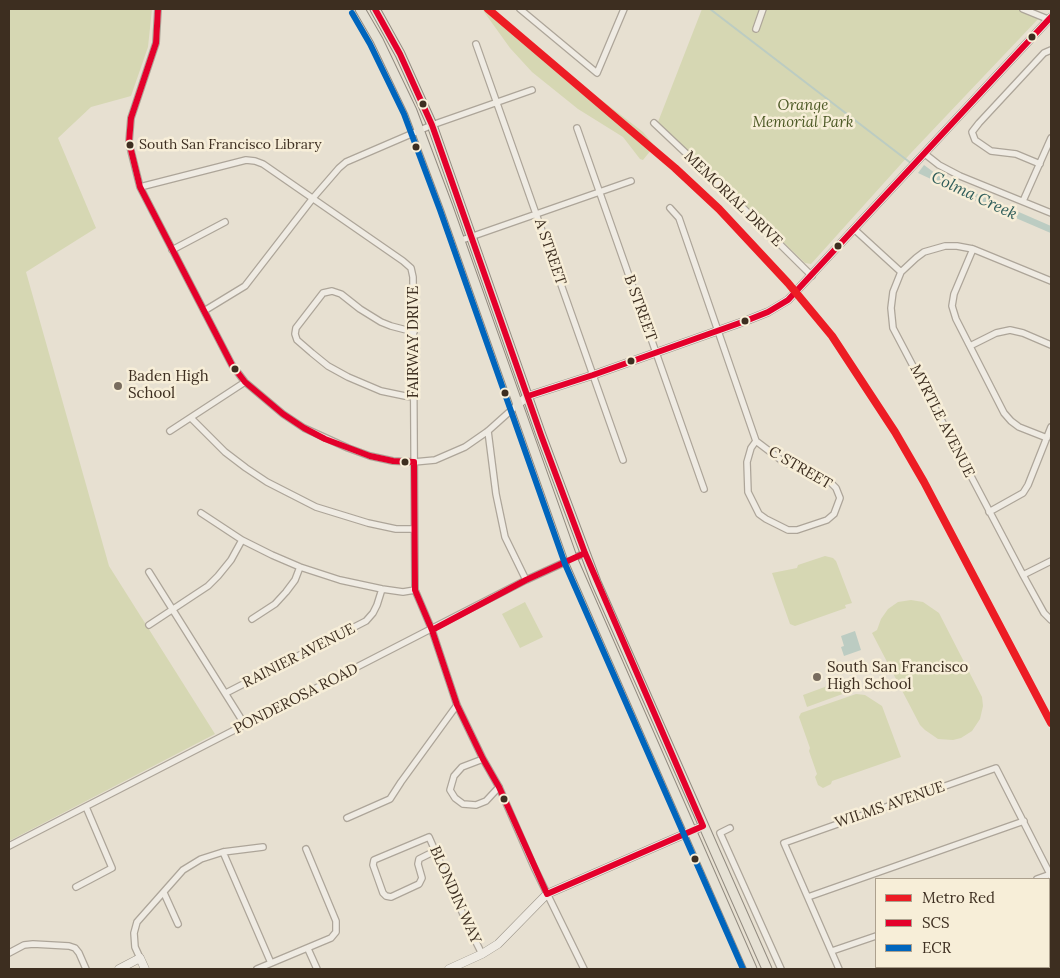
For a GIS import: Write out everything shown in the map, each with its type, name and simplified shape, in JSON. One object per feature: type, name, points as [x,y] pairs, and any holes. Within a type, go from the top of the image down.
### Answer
[{"type":"main road","points":[[360,9],[378,40],[404,93],[419,131],[573,560],[752,969]]},
{"type":"main road","points":[[375,9],[400,54],[432,125],[584,553],[767,969]]},
{"type":"street","points":[[158,9],[156,42],[131,118],[129,142],[140,187],[232,365],[245,382],[283,414],[326,439],[370,456],[393,461],[414,462],[435,460],[465,447],[528,396],[593,376],[748,320],[782,304],[797,292],[1050,19],[1023,9]]},
{"type":"street","points":[[520,9],[597,73],[624,9]]},
{"type":"street","points":[[756,29],[763,9]]},
{"type":"street","name":"A STREET","points":[[476,44],[623,460]]},
{"type":"street","points":[[1040,164],[1016,154],[991,151],[975,140],[972,132],[1044,53],[1051,50]]},
{"type":"street","points":[[204,311],[245,286],[313,198],[346,162],[432,125],[532,90]]},
{"type":"street","name":"MEMORIAL DRIVE","points":[[654,123],[812,276]]},
{"type":"street","name":"B STREET","points":[[577,128],[704,489]]},
{"type":"street","points":[[1023,201],[1051,138]]},
{"type":"street","points":[[922,157],[960,176],[1051,213]]},
{"type":"street","name":"FAIRWAY DRIVE","points":[[140,187],[246,160],[255,161],[263,164],[313,198],[411,268],[413,278],[414,332],[415,590],[432,630],[457,705],[483,759]]},
{"type":"street","points":[[459,241],[631,181]]},
{"type":"street","name":"C STREET","points":[[670,208],[680,218],[756,441],[781,460],[830,481],[836,488],[840,498],[834,514],[827,520],[796,530],[788,530],[766,520],[759,514],[748,492],[747,462],[750,448],[756,441]]},
{"type":"street","points":[[172,250],[226,222]]},
{"type":"street","points":[[854,229],[901,272],[916,258],[934,249],[956,246],[973,249],[1051,281]]},
{"type":"street","points":[[973,249],[954,294],[952,306],[956,320],[1010,421],[1019,427],[1047,438]]},
{"type":"street","name":"MYRTLE AVENUE","points":[[901,272],[892,292],[893,328],[1023,575],[1044,613],[1051,620]]},
{"type":"street","points":[[414,332],[381,322],[360,310],[341,294],[332,291],[322,293],[296,328],[294,334],[297,340],[328,366],[348,377],[381,391],[414,397]]},
{"type":"street","points":[[970,346],[996,333],[1010,330],[1023,333],[1051,345]]},
{"type":"street","points":[[170,432],[245,382]]},
{"type":"street","points":[[191,418],[226,452],[246,468],[267,482],[316,507],[368,523],[396,529],[414,529]]},
{"type":"street","points":[[989,512],[1023,493],[1051,427]]},
{"type":"street","points":[[488,430],[496,494],[505,537],[526,580]]},
{"type":"street","points":[[201,513],[242,540],[300,567],[340,580],[382,589],[403,592],[415,590]]},
{"type":"street","points":[[149,624],[208,586],[218,576],[242,540]]},
{"type":"street","name":"PONDEROSA ROAD","points":[[9,846],[526,580],[573,560],[584,553]]},
{"type":"street","points":[[1023,575],[1051,561]]},
{"type":"street","points":[[252,619],[275,604],[295,580],[300,567]]},
{"type":"street","points":[[149,572],[245,725]]},
{"type":"street","name":"RAINIER AVENUE","points":[[226,693],[366,621],[378,605],[382,589]]},
{"type":"street","points":[[347,818],[390,799],[457,705]]},
{"type":"street","points":[[499,787],[486,801],[476,805],[463,804],[455,798],[450,790],[454,776],[462,767],[483,759],[499,787],[547,894],[584,969]]},
{"type":"street","name":"WILMS AVENUE","points":[[808,897],[784,843],[996,768],[1024,821]]},
{"type":"street","points":[[76,886],[112,868],[86,807]]},
{"type":"street","points":[[839,969],[808,897],[1024,821],[1051,875]]},
{"type":"street","points":[[449,969],[482,954],[498,944],[547,894],[703,826]]},
{"type":"street","points":[[730,828],[720,833],[781,969]]},
{"type":"street","name":"BLONDIN WAY","points":[[435,851],[419,859],[418,864],[422,878],[419,884],[391,897],[385,895],[373,865],[374,860],[430,837],[482,954]]},
{"type":"street","points":[[145,969],[135,947],[134,933],[137,922],[183,870],[201,859],[222,852],[263,847]]},
{"type":"street","points":[[257,969],[334,936],[338,925],[306,850]]},
{"type":"street","points":[[222,852],[271,963]]},
{"type":"street","points":[[164,893],[178,924]]},
{"type":"street","points":[[832,951],[875,936]]},
{"type":"street","points":[[9,953],[24,945],[69,946],[79,953],[86,969]]},
{"type":"street","points":[[308,948],[316,969]]},
{"type":"street","points":[[119,969],[140,958]]},
{"type":"green space","points":[[9,9],[152,9],[148,47],[131,96],[91,107],[58,138],[96,228],[26,272],[109,566],[215,734],[9,841]]},
{"type":"green space","points":[[482,9],[492,9],[595,95],[643,132],[653,144],[652,149],[643,160],[640,159],[623,137],[578,109],[532,72],[510,48]]},
{"type":"green space","name":"Orange Memorial Park","points":[[702,9],[1016,9],[1039,18],[910,154],[811,264],[805,263],[658,122]]},
{"type":"green space","points":[[825,556],[836,561],[852,603],[845,605],[846,608],[795,626],[790,624],[772,573],[797,568],[798,565]]},
{"type":"green space","points":[[911,600],[923,602],[939,613],[982,697],[983,706],[980,719],[972,731],[961,738],[953,740],[938,739],[920,725],[872,633],[877,630],[881,619],[888,609],[898,602]]},
{"type":"green space","points":[[525,602],[543,637],[520,648],[502,614]]},
{"type":"green space","points":[[844,680],[848,692],[807,707],[803,695]]},
{"type":"green space","points":[[856,694],[865,695],[882,706],[901,757],[832,781],[831,784],[823,788],[818,785],[815,777],[817,774],[799,717],[801,713]]},
{"type":"water","points":[[924,165],[943,179],[1051,226],[1051,232],[918,173]]},
{"type":"water","points":[[855,631],[861,650],[844,656],[841,647],[844,646],[841,636]]},
{"type":"waterway","name":"Colma Creek","points":[[710,9],[912,164]]},
{"type":"waterway","name":"Colma Creek","points":[[941,183],[1051,232]]},
{"type":"metro line","name":"Red","points":[[488,9],[675,168],[719,209],[788,283],[832,336],[895,432],[924,482],[1051,723]]},
{"type":"transit line","name":"SCS","points":[[158,9],[156,43],[131,118],[129,142],[140,187],[232,365],[245,382],[283,414],[304,428],[325,439],[370,456],[393,461],[414,462]]},
{"type":"transit line","name":"SCS","points":[[375,9],[400,54],[432,125],[541,435],[585,553],[703,826],[547,894],[499,787],[457,705],[432,630],[415,590],[414,462]]},
{"type":"transit line","name":"ECR","points":[[352,13],[370,44],[404,114],[440,210],[565,564],[743,969]]},
{"type":"transit line","name":"SCS","points":[[528,396],[748,320],[768,312],[788,300],[1051,17]]},
{"type":"transit line","name":"SCS","points":[[432,630],[526,580],[585,553]]},
{"type":"place","name":"South San Francisco Library","points":[[130,145]]},
{"type":"place","name":"Baden High School","points":[[118,386]]},
{"type":"place","name":"South San Francisco High School","points":[[817,677]]}]
